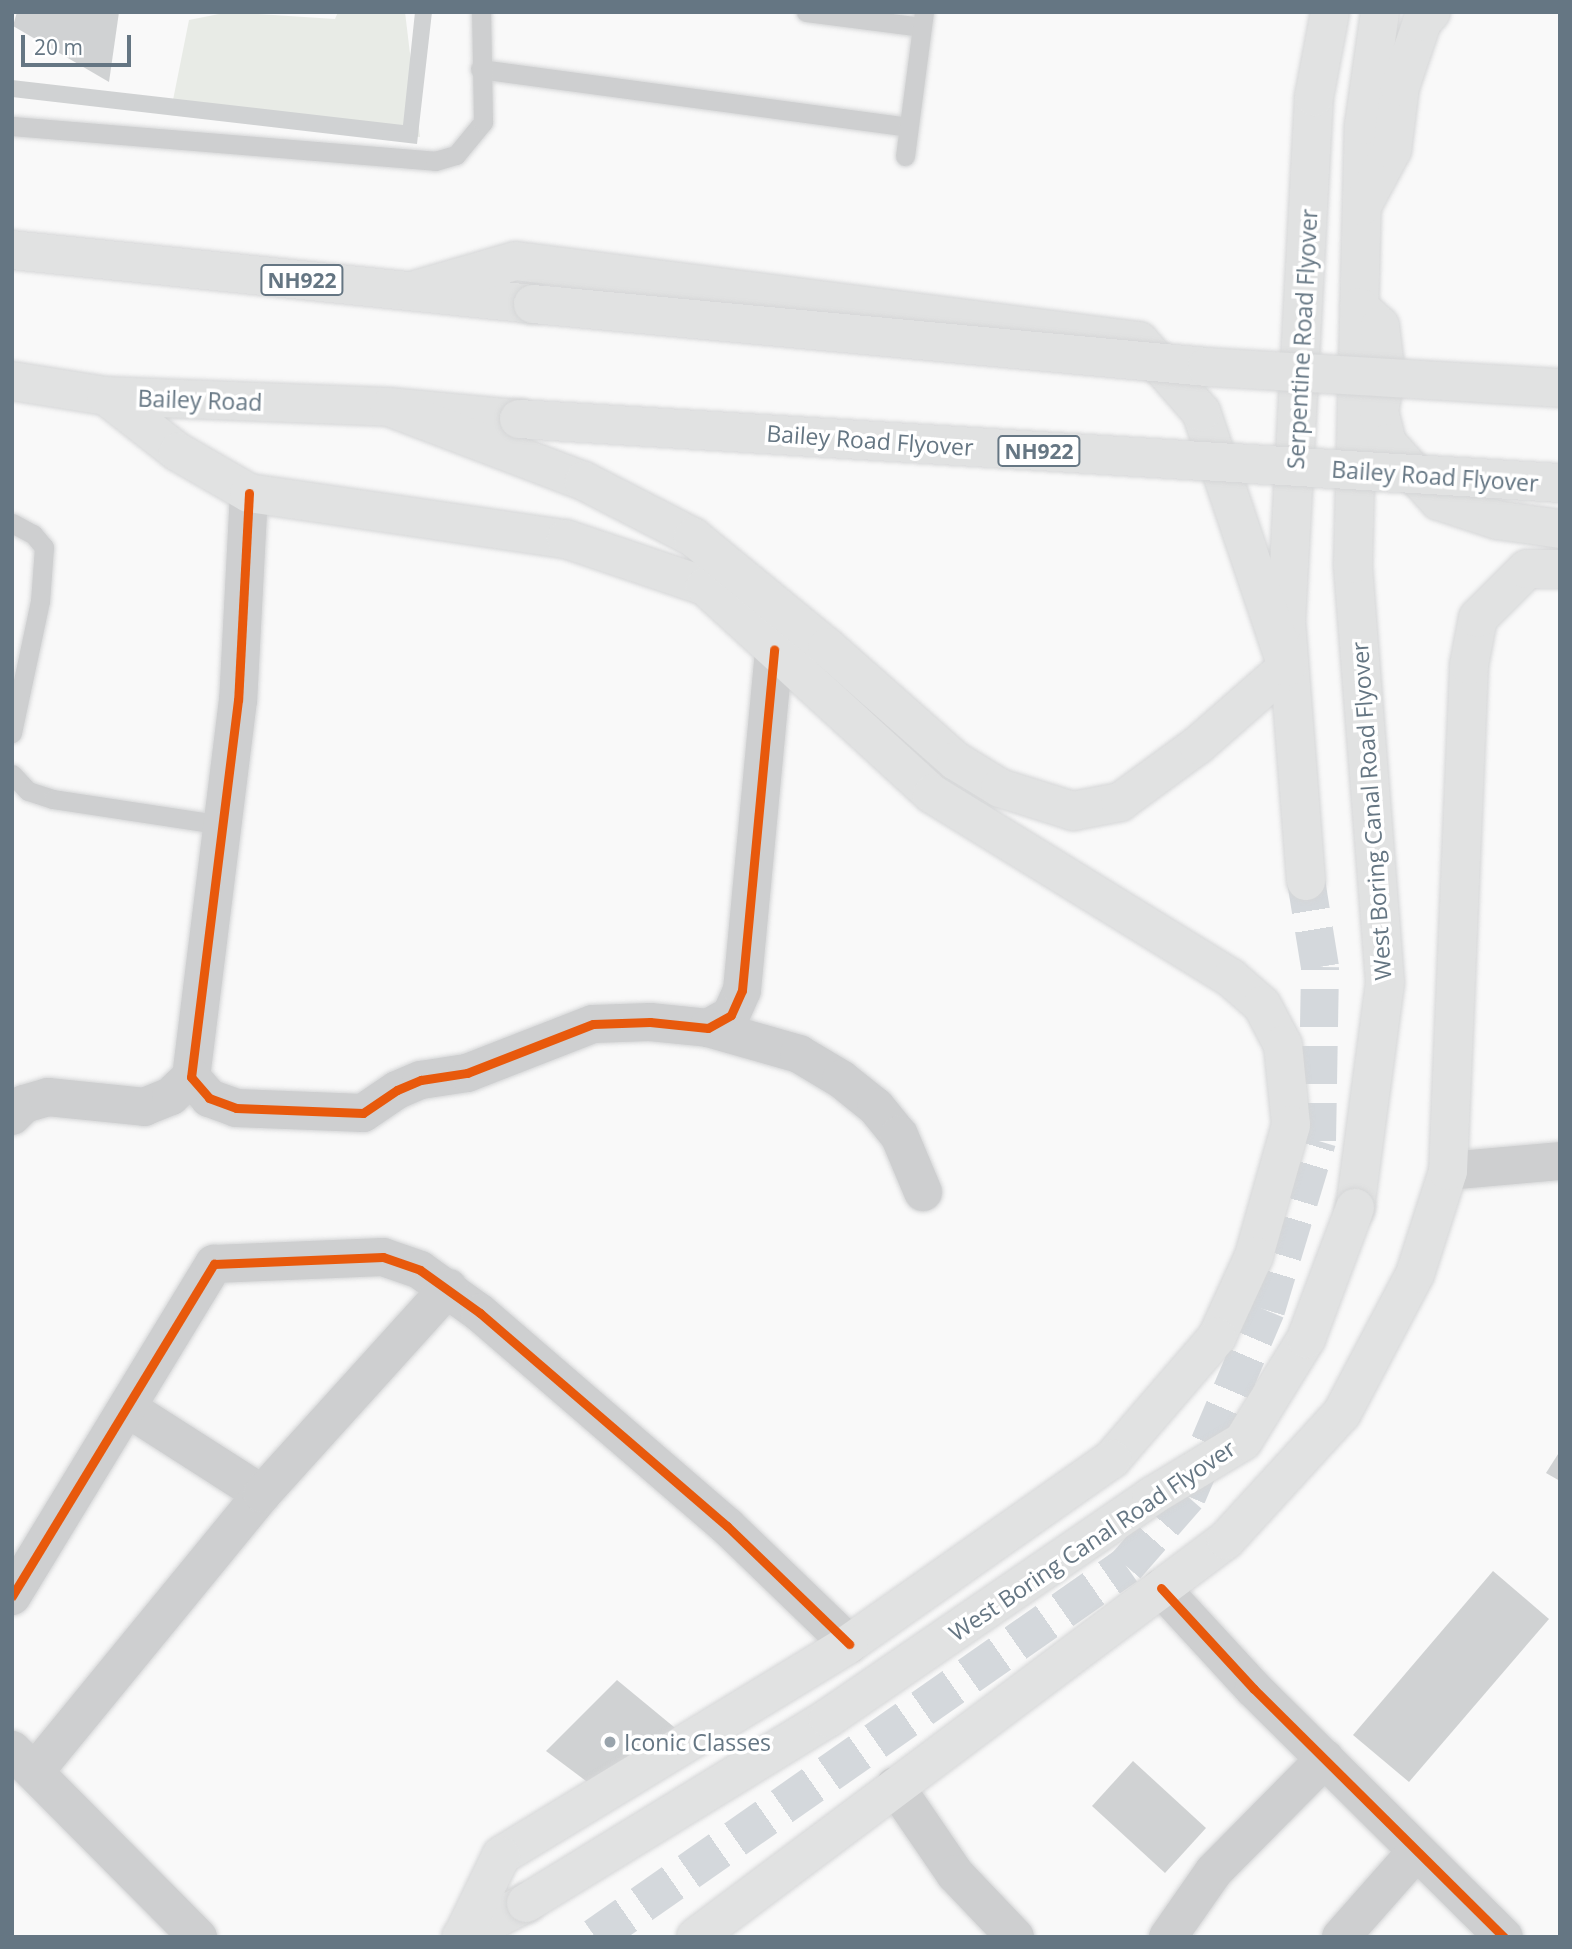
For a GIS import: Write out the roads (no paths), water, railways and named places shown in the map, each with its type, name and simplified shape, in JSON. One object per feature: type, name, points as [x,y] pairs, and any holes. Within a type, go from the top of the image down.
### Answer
[{"type":"main road","name":"Serpentine Road Flyover","points":[[1287,667],[1286,622],[1314,97],[1330,12]]},
{"type":"main road","points":[[1380,12],[1364,125],[1359,307],[1380,326],[1387,375],[1379,411],[1388,443],[1439,500],[1497,520],[1560,529]]},
{"type":"main road","points":[[1362,206],[1392,150],[1400,87],[1422,22],[1431,12]]},
{"type":"main road","name":"NH922","points":[[12,250],[533,304],[1207,367],[1560,388]]},
{"type":"main road","points":[[412,291],[516,261],[1139,341],[1201,412],[1287,667],[1306,881]]},
{"type":"main road","name":"West Boring Canal Road Flyover","points":[[462,1936],[526,1903],[828,1718],[1152,1496],[1243,1441],[1306,1339],[1355,1208],[1385,983],[1353,564],[1359,307]]},
{"type":"main road","name":"Bailey Road","points":[[12,381],[106,397],[389,407]]},
{"type":"main road","points":[[106,397],[178,452],[249,493],[566,539],[705,586],[932,794],[1194,953],[1262,1005],[1283,1045],[1291,1125],[1254,1256],[1209,1347],[1112,1459],[849,1644],[501,1856],[462,1936]]},
{"type":"main road","points":[[389,407],[584,481],[693,537],[827,646],[956,761],[1000,788],[1073,811],[1120,802],[1198,745],[1287,667]]},
{"type":"main road","name":"Bailey Road Flyover","points":[[389,407],[519,419],[1560,483]]},
{"type":"main road","points":[[696,1937],[1226,1540],[1342,1413],[1415,1274],[1448,1171],[1469,665],[1478,618],[1527,569],[1560,569]]},
{"type":"street","points":[[12,1116],[24,1104],[48,1097],[144,1107],[171,1096],[191,1077],[238,700],[249,493]]},
{"type":"street","points":[[708,1028],[732,1014],[742,990],[774,649]]},
{"type":"street","points":[[191,1077],[209,1098],[236,1108],[363,1113],[397,1090],[421,1080],[467,1073],[593,1024],[650,1022],[708,1028],[799,1054],[841,1079],[876,1107],[899,1135],[923,1192]]},
{"type":"street","points":[[1448,1171],[1560,1161]]},
{"type":"street","points":[[12,1596],[129,1409],[214,1264],[383,1257],[419,1270],[448,1288],[727,1526],[849,1644]]},
{"type":"street","points":[[198,1937],[24,1760],[448,1288]]},
{"type":"street","points":[[129,1409],[262,1494]]},
{"type":"street","points":[[1161,1588],[1416,1852],[1504,1937]]},
{"type":"street","points":[[1168,1937],[1214,1871],[1325,1759]]},
{"type":"street","points":[[895,1786],[955,1874],[1015,1937]]},
{"type":"street","points":[[1341,1937],[1416,1852]]},
{"type":"lane","points":[[12,126],[435,161],[456,155],[483,122],[481,12]]},
{"type":"lane","points":[[806,12],[923,20],[905,156]]},
{"type":"lane","points":[[480,69],[908,127]]},
{"type":"lane","points":[[12,523],[33,534],[44,547],[40,601],[12,733]]},
{"type":"lane","points":[[12,774],[28,791],[53,799],[223,825]]},
{"type":"tunnel","points":[[595,1937],[1126,1566],[1187,1496],[1266,1310],[1317,1141],[1320,967],[1306,881]]},
{"type":"place","name":"Iconic Classes","points":[[610,1742]]}]
